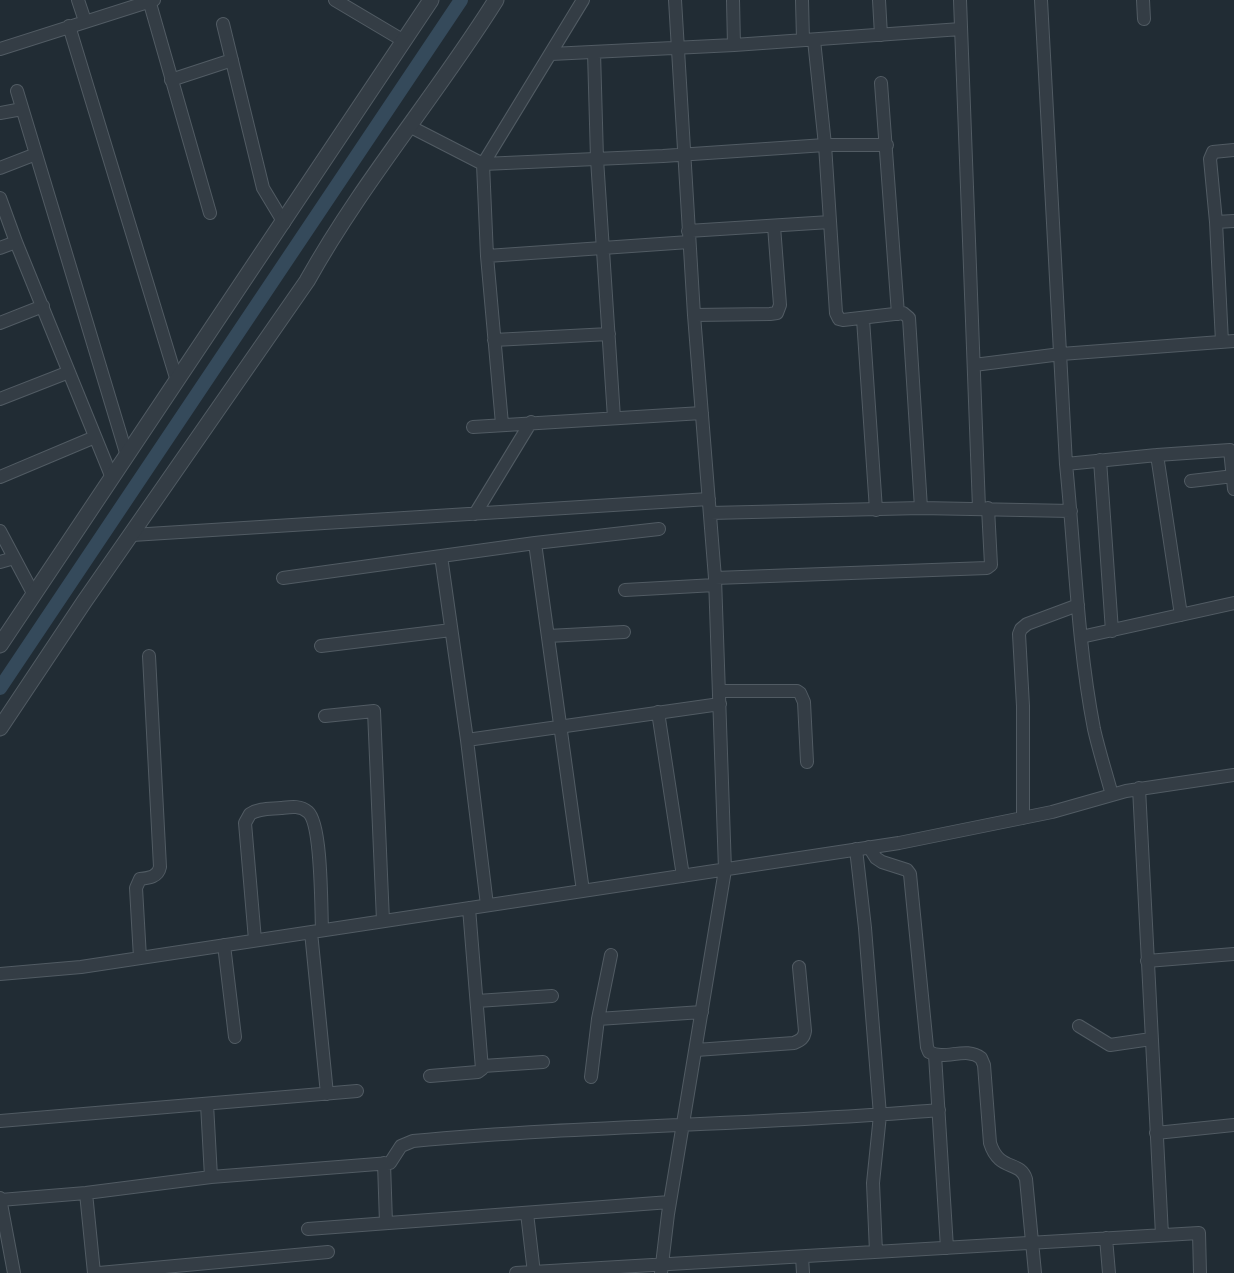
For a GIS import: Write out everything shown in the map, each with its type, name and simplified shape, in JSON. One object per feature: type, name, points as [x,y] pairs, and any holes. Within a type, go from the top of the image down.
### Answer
[{"type":"street","points":[[78,0],[85,21]]},
{"type":"street","points":[[0,49],[151,0],[171,80],[210,213]]},
{"type":"street","points":[[335,0],[404,41]]},
{"type":"street","points":[[0,645],[431,0]]},
{"type":"street","points":[[0,728],[84,602],[307,281],[331,238],[437,89],[496,0]]},
{"type":"street","points":[[502,424],[494,340],[483,164],[583,0]]},
{"type":"street","points":[[662,1269],[670,1202],[725,870],[715,581],[694,315],[675,0]]},
{"type":"street","points":[[733,0],[734,45]]},
{"type":"street","points":[[802,0],[825,145],[837,316],[843,320],[907,314],[909,318],[921,508]]},
{"type":"street","points":[[879,0],[881,35]]},
{"type":"street","points":[[625,590],[715,581],[987,568],[991,565],[984,508],[974,365],[960,0]]},
{"type":"street","points":[[1041,0],[1066,464],[1078,605],[1094,726],[1112,795]]},
{"type":"street","points":[[1143,0],[1144,19]]},
{"type":"street","points":[[223,24],[263,188],[284,223]]},
{"type":"street","points":[[69,26],[177,381]]},
{"type":"street","points":[[551,54],[734,45],[961,29]]},
{"type":"street","points":[[594,52],[597,159],[614,418]]},
{"type":"street","points":[[171,80],[232,60]]},
{"type":"street","points":[[881,83],[898,314]]},
{"type":"street","points":[[17,91],[127,456]]},
{"type":"street","points":[[0,113],[22,109]]},
{"type":"street","points":[[409,126],[483,164],[825,145],[887,145]]},
{"type":"street","points":[[974,365],[1061,354],[1228,341],[1211,155],[1218,150],[1234,150]]},
{"type":"street","points":[[0,168],[36,154]]},
{"type":"street","points":[[0,198],[112,478]]},
{"type":"street","points":[[1216,222],[1234,221]]},
{"type":"street","points":[[488,256],[603,248],[774,226],[830,222]]},
{"type":"street","points":[[694,315],[777,312],[780,305],[774,226]]},
{"type":"street","points":[[0,248],[16,242]]},
{"type":"street","points":[[0,323],[42,306]]},
{"type":"street","points":[[863,319],[876,510]]},
{"type":"street","points":[[494,340],[609,334]]},
{"type":"street","points":[[0,399],[69,372]]},
{"type":"street","points":[[473,428],[502,424],[702,412]]},
{"type":"street","points":[[475,514],[531,423]]},
{"type":"street","points":[[0,477],[95,437]]},
{"type":"street","points":[[1066,464],[1157,454],[1230,450],[1234,480],[1191,481]]},
{"type":"street","points":[[1157,454],[1181,615]]},
{"type":"street","points":[[1100,460],[1112,632]]},
{"type":"street","points":[[132,535],[709,499]]},
{"type":"street","points":[[710,513],[921,508],[1071,510]]},
{"type":"street","points":[[283,578],[535,543],[659,529]]},
{"type":"street","points":[[0,531],[34,595]]},
{"type":"street","points":[[535,543],[583,891]]},
{"type":"street","points":[[441,556],[487,905]]},
{"type":"street","points":[[0,562],[14,558]]},
{"type":"street","points":[[1081,637],[1112,632],[1234,603]]},
{"type":"street","points":[[1023,818],[1020,629],[1027,624],[1078,605]]},
{"type":"street","points":[[321,646],[451,630]]},
{"type":"street","points":[[548,636],[624,632]]},
{"type":"street","points":[[140,958],[136,888],[140,879],[155,876],[160,867],[149,656]]},
{"type":"street","points":[[720,691],[797,691],[800,693],[804,702],[807,762]]},
{"type":"street","points":[[467,740],[720,704]]},
{"type":"street","points":[[325,716],[374,711],[383,921]]},
{"type":"street","points":[[658,712],[683,876]]},
{"type":"street","points":[[0,974],[81,967],[869,847],[1023,818],[1093,802],[1139,788],[1234,775]]},
{"type":"street","points":[[1139,788],[1162,1235]]},
{"type":"street","points":[[255,940],[245,823],[250,814],[264,809],[304,808],[314,819],[317,835],[317,931],[327,1094]]},
{"type":"street","points":[[869,847],[876,858],[907,870],[910,874],[927,1047],[929,1053],[935,1055],[971,1053],[981,1058],[984,1065],[990,1143],[996,1158],[1020,1169],[1025,1175],[1035,1273]]},
{"type":"street","points":[[856,849],[865,928],[880,1115],[872,1208],[876,1252]]},
{"type":"street","points":[[430,1076],[478,1072],[483,1066],[469,908]]},
{"type":"street","points":[[224,945],[235,1037]]},
{"type":"street","points":[[1147,961],[1234,954]]},
{"type":"street","points":[[591,1077],[598,1018],[611,956]]},
{"type":"street","points":[[696,1050],[800,1041],[805,1031],[799,967]]},
{"type":"street","points":[[477,1001],[552,996]]},
{"type":"street","points":[[598,1018],[702,1012]]},
{"type":"street","points":[[1079,1026],[1110,1045],[1151,1039]]},
{"type":"street","points":[[935,1055],[947,1248]]},
{"type":"street","points":[[483,1066],[543,1062]]},
{"type":"street","points":[[0,1121],[357,1091]]},
{"type":"street","points":[[207,1104],[211,1178]]},
{"type":"street","points":[[14,1273],[0,1199],[86,1193],[211,1178],[390,1163],[405,1143],[413,1141],[594,1128],[880,1115],[939,1110]]},
{"type":"street","points":[[1156,1134],[1234,1125]]},
{"type":"street","points":[[384,1163],[386,1223]]},
{"type":"street","points":[[86,1193],[94,1273]]},
{"type":"street","points":[[308,1229],[670,1202]]},
{"type":"street","points":[[527,1213],[534,1273]]},
{"type":"street","points":[[516,1273],[662,1269],[876,1252],[1199,1233],[1200,1273]]},
{"type":"street","points":[[1106,1238],[1109,1273]]},
{"type":"street","points":[[99,1273],[328,1252]]},
{"type":"street","points":[[802,1257],[803,1273]]},
{"type":"street","points":[[263,1259],[264,1273]]},
{"type":"waterway","points":[[0,688],[461,0]]}]
